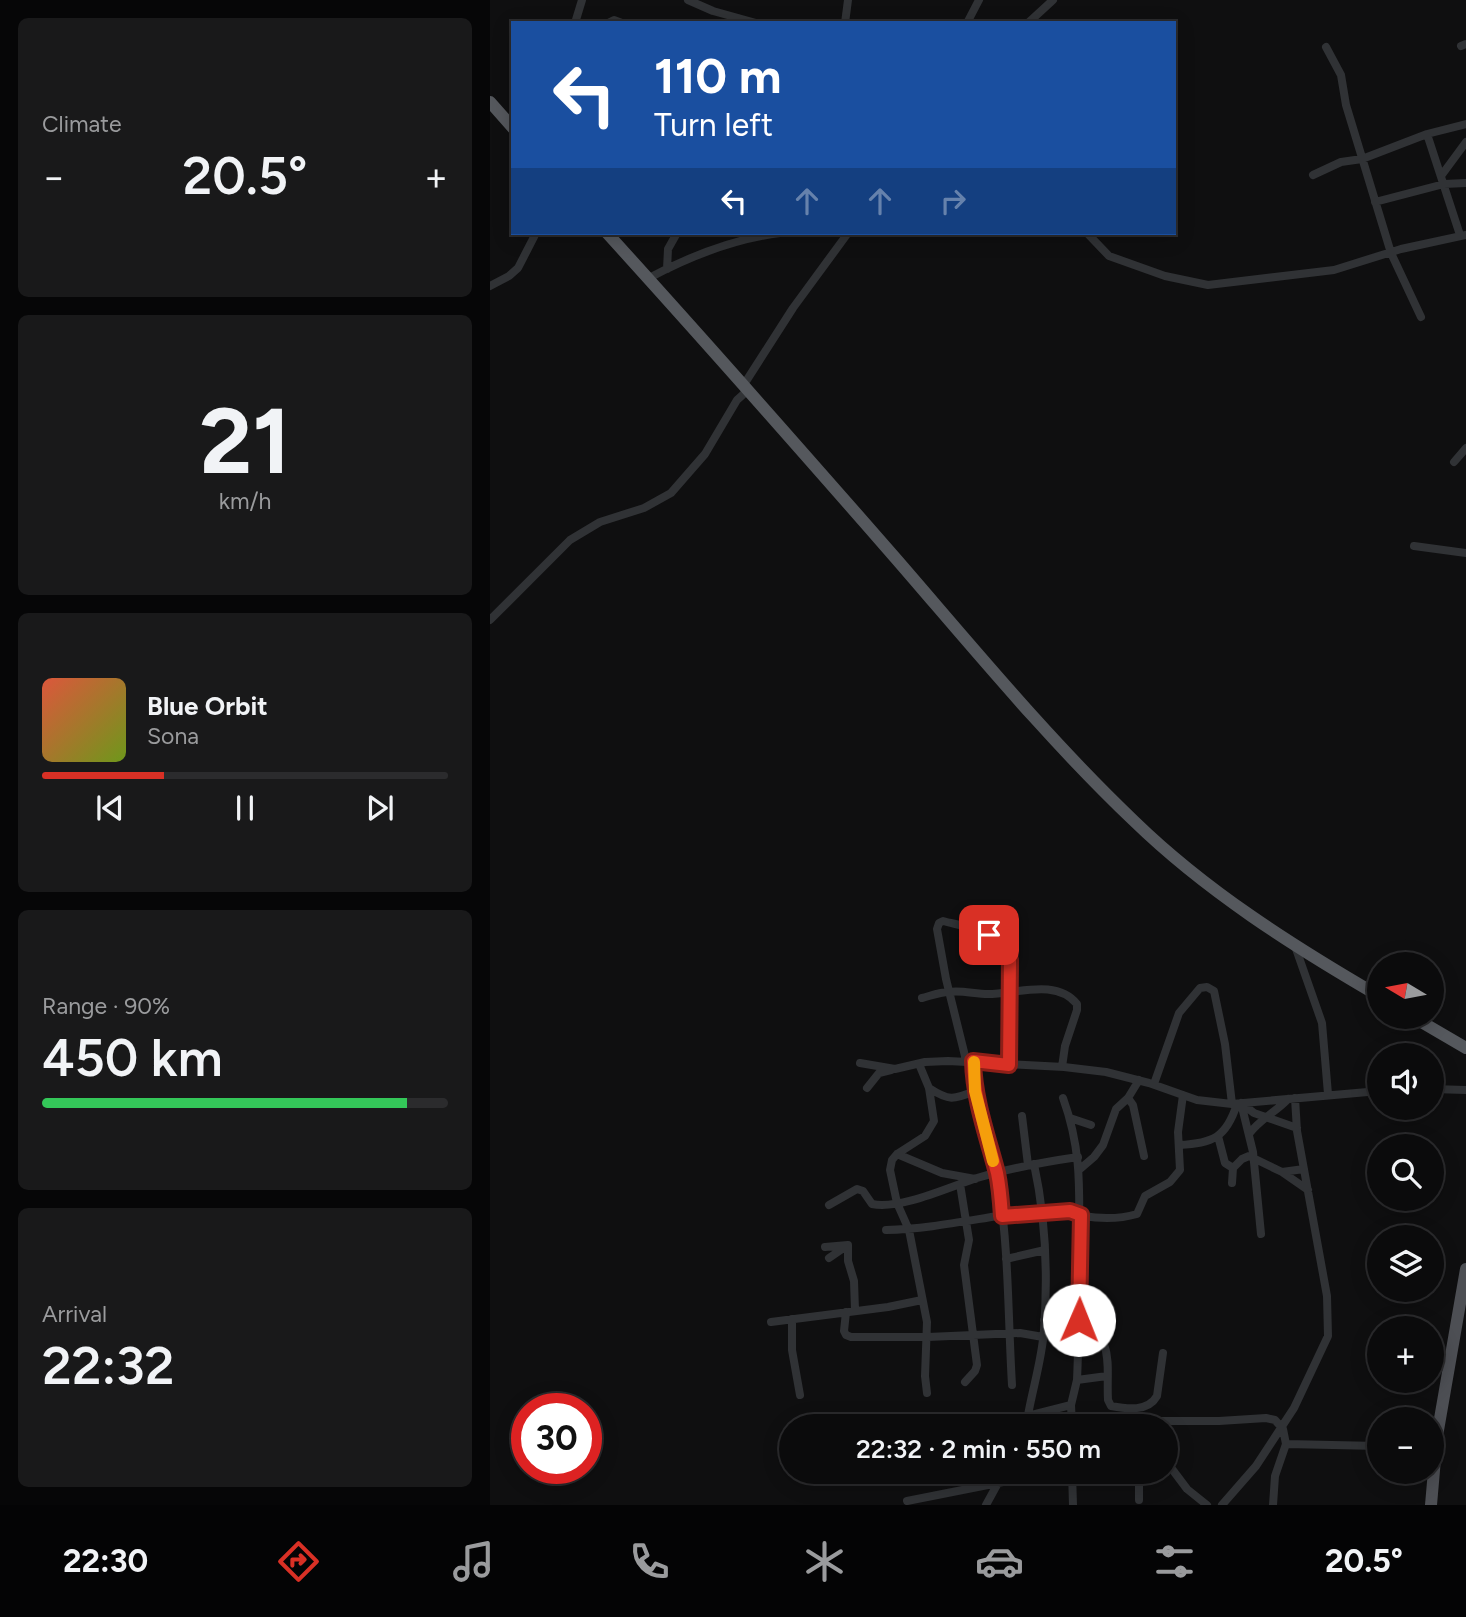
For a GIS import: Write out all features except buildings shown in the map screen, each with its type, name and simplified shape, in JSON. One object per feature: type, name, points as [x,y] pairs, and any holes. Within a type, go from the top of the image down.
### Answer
[{"type":"highway","points":[[490,102],[511,126]]},
{"type":"highway","points":[[609,235],[1011,693],[1135,822],[1194,873],[1295,946],[1367,989]]},
{"type":"highway","points":[[1434,1029],[1466,1048]]},
{"type":"main road","points":[[1440,1407],[1466,1269]]},
{"type":"main road","points":[[1431,1505],[1432,1484]]},
{"type":"street","points":[[576,21],[582,0]]},
{"type":"street","points":[[688,0],[713,12],[748,21]]},
{"type":"street","points":[[845,21],[848,0]]},
{"type":"street","points":[[968,21],[979,0]]},
{"type":"street","points":[[1030,21],[1053,0]]},
{"type":"street","points":[[1326,47],[1341,75],[1346,105],[1391,253],[1421,317]]},
{"type":"street","points":[[1313,175],[1341,162],[1362,159],[1427,134],[1466,124]]},
{"type":"street","points":[[1089,235],[1109,256],[1129,261],[1146,271],[1199,285],[1334,270],[1463,235],[1427,134]]},
{"type":"street","points":[[1443,180],[1466,142]]},
{"type":"street","points":[[1374,202],[1443,180],[1466,183]]},
{"type":"street","points":[[490,286],[518,268],[535,235]]},
{"type":"street","points":[[667,269],[668,249],[676,235]]},
{"type":"street","points":[[649,278],[709,250],[770,235]]},
{"type":"street","points":[[490,620],[570,540],[600,522],[645,508],[671,493],[705,454],[793,309],[847,235]]},
{"type":"street","points":[[1454,463],[1466,448]]},
{"type":"street","points":[[1413,546],[1466,553]]},
{"type":"street","points":[[1009,1065],[1010,960],[1003,943],[989,935],[943,921],[937,929],[949,991],[970,1061],[975,1091],[997,1173],[1006,1259],[1012,1385]]},
{"type":"street","points":[[1295,946],[1322,1023],[1328,1094]]},
{"type":"street","points":[[1154,1084],[1179,1013],[1200,988],[1207,987],[1214,991],[1237,1104],[1249,1134],[1261,1234]]},
{"type":"street","points":[[922,998],[949,991],[986,994],[1035,988],[1057,992],[1073,999],[1077,1004],[1062,1067]]},
{"type":"street","points":[[867,1088],[879,1073],[919,1063],[970,1061],[1106,1072],[1215,1103],[1237,1104],[1367,1092]]},
{"type":"street","points":[[860,1063],[895,1069]]},
{"type":"street","points":[[919,1063],[929,1088],[934,1121],[925,1136],[897,1154],[892,1160],[890,1170],[897,1203],[909,1230],[922,1300],[928,1338],[925,1376],[927,1393]]},
{"type":"street","points":[[1080,1169],[1103,1145],[1116,1109],[1128,1098],[1139,1080]]},
{"type":"street","points":[[929,1088],[957,1099],[975,1091]]},
{"type":"street","points":[[1444,1089],[1466,1090]]},
{"type":"street","points":[[886,1230],[909,1230],[1002,1216],[1070,1211],[1081,1215],[1124,1217],[1137,1214],[1145,1196],[1170,1182],[1180,1170],[1178,1132],[1183,1095]]},
{"type":"street","points":[[1063,1098],[1070,1118],[1080,1169],[1077,1380],[1071,1414]]},
{"type":"street","points":[[1128,1098],[1133,1105],[1144,1156]]},
{"type":"street","points":[[1249,1134],[1265,1117],[1291,1098]]},
{"type":"street","points":[[1222,1505],[1256,1466],[1294,1408],[1328,1336],[1326,1285],[1291,1098]]},
{"type":"street","points":[[1237,1104],[1297,1128]]},
{"type":"street","points":[[1179,1144],[1197,1144],[1218,1136],[1225,1131],[1237,1104]]},
{"type":"street","points":[[1022,1116],[1044,1214],[1045,1250],[1043,1337],[1030,1414]]},
{"type":"street","points":[[1070,1118],[1091,1125]]},
{"type":"street","points":[[1218,1136],[1225,1163],[1233,1168]]},
{"type":"street","points":[[897,1154],[942,1173],[975,1179]]},
{"type":"street","points":[[829,1205],[857,1189],[863,1191],[872,1204],[897,1203],[997,1173],[1078,1157]]},
{"type":"street","points":[[1232,1183],[1233,1168],[1242,1159],[1253,1157],[1282,1172],[1308,1191]]},
{"type":"street","points":[[1282,1172],[1304,1169]]},
{"type":"street","points":[[960,1184],[970,1240],[964,1265],[977,1365],[965,1382]]},
{"type":"street","points":[[825,1247],[848,1245]]},
{"type":"street","points":[[829,1258],[848,1245]]},
{"type":"street","points":[[848,1245],[848,1261],[854,1281],[851,1311],[844,1331],[846,1335],[928,1338],[1020,1333],[1043,1337]]},
{"type":"street","points":[[1006,1259],[1045,1250]]},
{"type":"street","points":[[771,1322],[922,1300]]},
{"type":"street","points":[[792,1319],[792,1350],[800,1395]]},
{"type":"street","points":[[1044,1320],[1079,1321],[1093,1328],[1109,1356],[1107,1377],[1108,1400],[1111,1406],[1143,1408],[1154,1402],[1163,1353]]},
{"type":"street","points":[[1077,1380],[1107,1377]]},
{"type":"street","points":[[1034,1414],[1071,1405]]},
{"type":"street","points":[[1143,1408],[1143,1414]]},
{"type":"street","points":[[1178,1423],[1266,1418],[1275,1420],[1286,1436],[1286,1444],[1276,1476],[1273,1505]]},
{"type":"street","points":[[1286,1444],[1367,1446]]},
{"type":"street","points":[[1178,1477],[1187,1489],[1207,1505]]},
{"type":"street","points":[[907,1501],[993,1484]]},
{"type":"street","points":[[986,1505],[997,1484]]},
{"type":"street","points":[[1073,1484],[1073,1505]]},
{"type":"street","points":[[1139,1484],[1139,1500]]},
{"type":"slow traffic","points":[[974,1062],[978,1107],[993,1161]]},
{"type":"route","points":[[989,935],[1003,943],[1010,960],[1009,1065],[973,1061],[978,1107],[997,1173],[1002,1216],[1057,1211],[1070,1211],[1081,1215],[1079,1320]]}]
